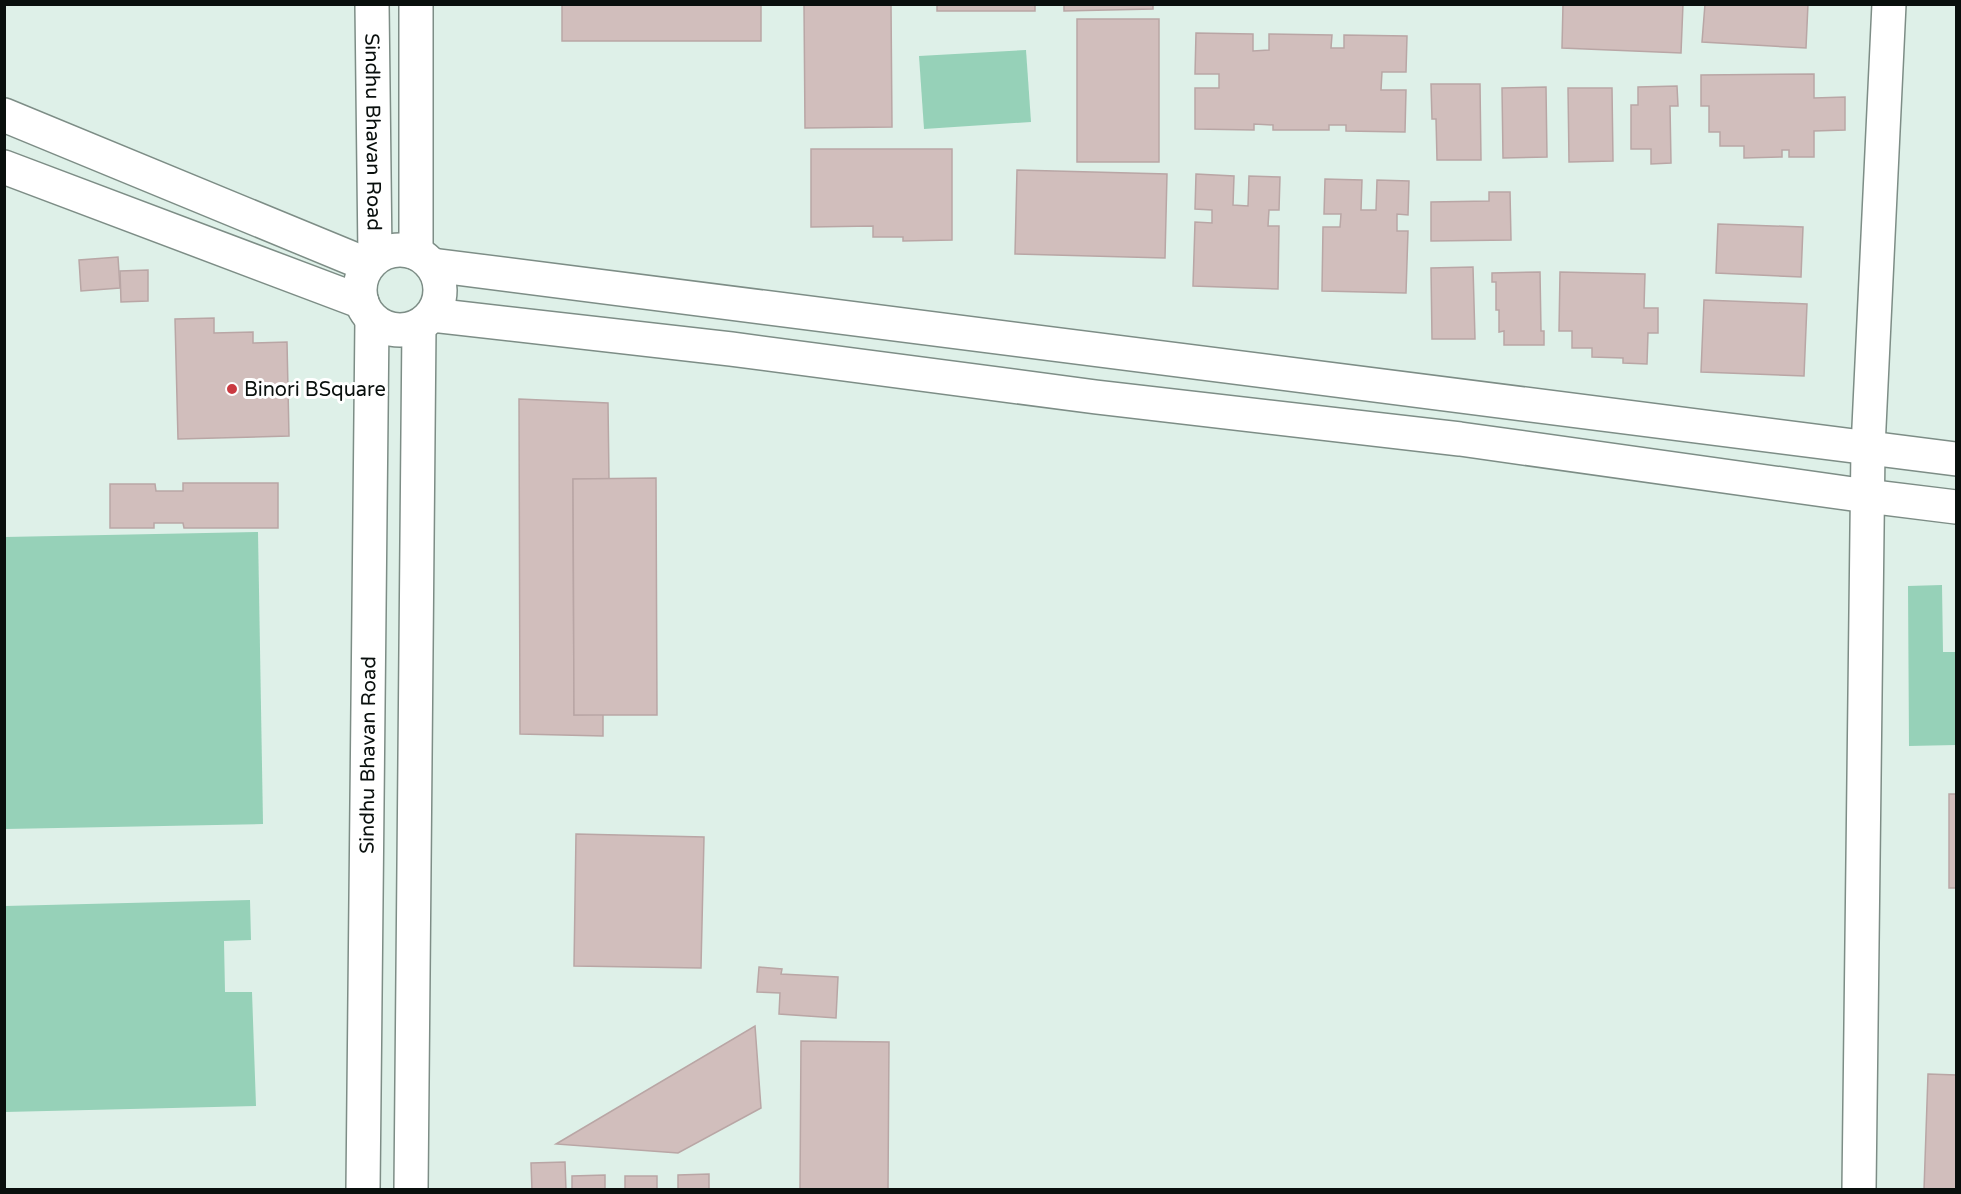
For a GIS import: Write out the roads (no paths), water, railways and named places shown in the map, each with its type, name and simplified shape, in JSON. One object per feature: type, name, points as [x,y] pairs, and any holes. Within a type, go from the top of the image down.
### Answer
[{"type":"street","name":"Sindhu Bhavan Road","points":[[371,261],[372,4]]},
{"type":"street","points":[[4,167],[367,311],[384,327],[396,331],[410,330],[426,320],[438,303],[440,290],[438,276],[424,259],[416,4]]},
{"type":"street","points":[[1859,1190],[1868,448],[1889,4]]},
{"type":"street","points":[[4,115],[371,261]]},
{"type":"street","points":[[367,311],[360,283],[371,261],[397,249],[424,259],[1956,459]]},
{"type":"street","name":"Sindhu Bhavan Road","points":[[363,1190],[367,311]]},
{"type":"street","points":[[426,320],[731,349],[1096,397],[1460,439],[1956,507]]},
{"type":"street","points":[[411,1190],[426,320]]},
{"type":"place","name":"Binori BSquare","points":[[232,389]]}]
